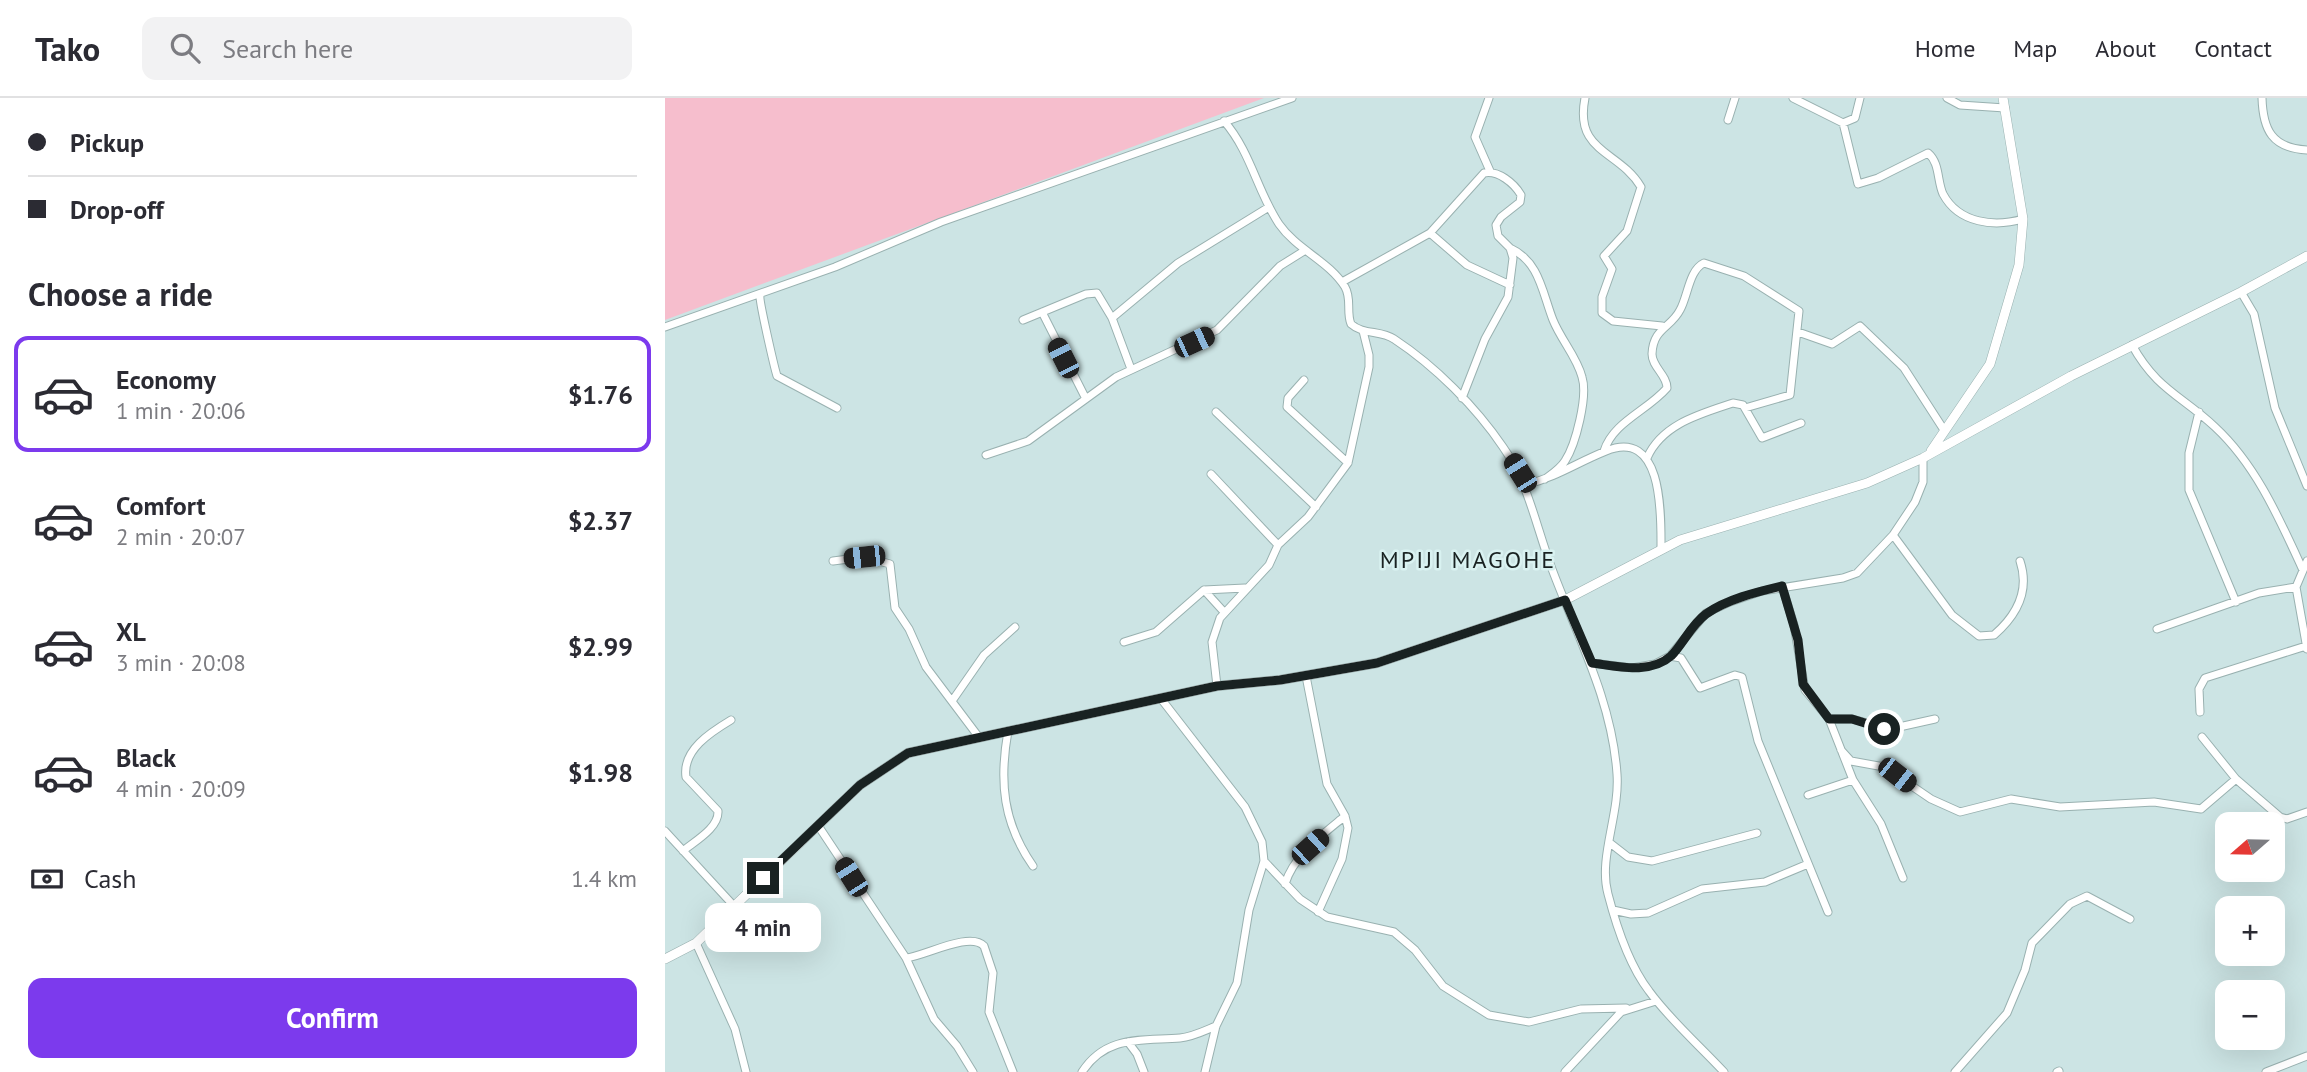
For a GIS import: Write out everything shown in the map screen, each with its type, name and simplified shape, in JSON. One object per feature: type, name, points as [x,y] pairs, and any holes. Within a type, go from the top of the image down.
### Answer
[{"type":"street","points":[[665,327],[760,296],[941,222],[1292,98]]},
{"type":"street","points":[[1489,98],[1475,137],[1490,171],[1516,187],[1521,195],[1520,202],[1501,217],[1496,225],[1498,236],[1510,248],[1527,258],[1538,275],[1553,320],[1579,368],[1585,388],[1571,449],[1561,466],[1545,479]]},
{"type":"street","points":[[1585,98],[1581,122],[1586,134],[1641,187],[1627,231],[1604,256],[1612,269],[1602,297],[1602,313],[1613,321],[1662,326]]},
{"type":"street","points":[[1728,120],[1735,98]]},
{"type":"street","points":[[1794,98],[1843,123],[1858,184],[1878,178],[1928,153],[1935,162],[1944,196],[1969,218],[1998,225],[2023,219]]},
{"type":"street","points":[[1843,123],[1854,118],[1860,98]]},
{"type":"street","points":[[1592,663],[1646,667],[1670,656],[1706,613],[1745,596],[1782,586],[1851,576],[1870,563],[1893,536],[1921,489],[1927,455],[1982,376],[1995,352],[2019,265],[2023,219],[2004,103],[1970,107],[1947,98]]},
{"type":"street","points":[[2262,98],[2266,129],[2271,139],[2292,149],[2307,150]]},
{"type":"street","points":[[1224,121],[1247,152],[1269,207],[1289,237],[1342,282],[1349,296],[1349,320],[1363,331],[1392,338],[1462,398],[1502,445],[1525,485],[1565,600],[1592,663],[1617,769],[1617,808],[1605,877],[1613,910],[1640,977],[1656,1001],[1724,1072]]},
{"type":"street","points":[[1342,282],[1430,233],[1479,176],[1490,171]]},
{"type":"street","points":[[1112,318],[1178,263],[1269,207]]},
{"type":"street","points":[[1430,233],[1467,265],[1510,285]]},
{"type":"street","points":[[1462,398],[1485,339],[1505,307],[1513,264],[1510,248]]},
{"type":"street","points":[[986,455],[1028,441],[1131,369],[1217,330],[1280,266],[1304,251]]},
{"type":"street","points":[[665,959],[696,943],[860,785],[894,760],[920,750],[978,736],[1162,700],[1217,686],[1307,676],[1394,658],[1565,600],[1661,549],[1737,521],[1867,483],[1927,455],[2132,345],[2241,292],[2307,256]]},
{"type":"street","points":[[1604,451],[1613,431],[1639,414],[1667,388],[1667,382],[1652,358],[1662,326],[1680,312],[1696,268],[1704,263],[1744,276],[1798,308],[1798,332],[1790,395],[1745,408]]},
{"type":"street","points":[[1023,320],[1097,292],[1112,318],[1131,369]]},
{"type":"street","points":[[2241,292],[2254,314],[2275,408],[2307,486]]},
{"type":"street","points":[[760,296],[759,308],[771,343],[777,376],[837,408]]},
{"type":"street","points":[[1042,312],[1086,399]]},
{"type":"street","points":[[1798,332],[1832,344],[1860,326],[1904,368],[1944,430]]},
{"type":"street","points":[[1217,686],[1212,642],[1224,612],[1269,565],[1278,545],[1316,507],[1348,463],[1369,367],[1363,331]]},
{"type":"street","points":[[2132,345],[2156,381],[2199,412],[2243,458],[2261,486],[2302,568]]},
{"type":"street","points":[[1304,380],[1288,398],[1287,407],[1348,463]]},
{"type":"street","points":[[1647,458],[1658,439],[1680,423],[1733,402],[1745,408],[1762,438],[1801,423]]},
{"type":"street","points":[[1216,412],[1316,507]]},
{"type":"street","points":[[2199,412],[2189,453],[2189,490],[2236,602]]},
{"type":"street","points":[[1525,485],[1545,479],[1604,451],[1624,448],[1647,458],[1660,501],[1661,549]]},
{"type":"street","points":[[1211,474],[1278,545]]},
{"type":"street","points":[[1893,536],[1952,615],[1973,634],[1994,635],[2021,603],[2024,574],[2020,561]]},
{"type":"street","points":[[832,561],[864,557],[890,564],[895,608],[909,629],[926,667],[978,736]]},
{"type":"street","points":[[2200,712],[2199,689],[2204,678],[2306,648],[2296,587],[2307,561]]},
{"type":"street","points":[[1782,586],[1798,640],[1803,684],[1829,719],[1853,780],[1881,824],[1903,878]]},
{"type":"street","points":[[2157,629],[2259,593],[2296,587]]},
{"type":"street","points":[[1124,642],[1156,632],[1204,590],[1245,588]]},
{"type":"street","points":[[1204,590],[1224,612]]},
{"type":"street","points":[[1943,615],[1952,615]]},
{"type":"street","points":[[952,701],[984,655],[1015,627]]},
{"type":"street","points":[[1670,656],[1681,658],[1700,688],[1735,675],[1742,677],[1758,741],[1828,912]]},
{"type":"street","points":[[1307,676],[1327,785],[1345,816],[1346,844],[1318,912]]},
{"type":"street","points":[[1162,700],[1245,807],[1262,842],[1263,861],[1249,910],[1237,983],[1216,1026],[1205,1072]]},
{"type":"street","points":[[1829,719],[1852,719],[1890,729],[1935,719]]},
{"type":"street","points":[[683,851],[711,827],[718,816],[718,811],[686,777],[687,762],[705,737],[731,720]]},
{"type":"street","points":[[1008,731],[1002,762],[1006,808],[1016,839],[1033,866]]},
{"type":"street","points":[[2201,737],[2236,779],[2280,817],[2287,819],[2307,812]]},
{"type":"street","points":[[1841,750],[1851,761],[1884,767],[1931,799],[1960,812],[2011,799],[2060,807],[2154,802],[2201,809],[2236,779]]},
{"type":"street","points":[[1808,795],[1853,780]]},
{"type":"street","points":[[1285,884],[1300,857],[1345,816]]},
{"type":"street","points":[[819,827],[907,958],[934,1019],[957,1046],[973,1072]]},
{"type":"street","points":[[665,831],[734,906]]},
{"type":"street","points":[[1610,843],[1628,857],[1652,861],[1757,833]]},
{"type":"street","points":[[1263,861],[1318,912],[1333,920],[1394,932],[1415,950],[1443,986],[1469,1005],[1498,1018],[1528,1022],[1581,1009],[1626,1008],[1656,1001]]},
{"type":"street","points":[[1613,910],[1631,914],[1648,913],[1702,889],[1765,882],[1808,864]]},
{"type":"street","points":[[1955,1072],[2007,1013],[2025,970],[2032,943],[2070,904],[2087,896],[2130,919]]},
{"type":"street","points":[[907,958],[960,942],[973,940],[984,946],[993,973],[989,1012],[1013,1072]]},
{"type":"street","points":[[696,943],[735,1029],[745,1072]]},
{"type":"street","points":[[1565,1072],[1626,1008]]},
{"type":"street","points":[[1082,1072],[1094,1055],[1104,1048],[1149,1037],[1188,1037],[1216,1026]]},
{"type":"street","points":[[1128,1042],[1137,1054],[1144,1072]]},
{"type":"street","points":[[2266,1072],[2307,1055]]},
{"type":"shaded area","points":[[665,98],[1264,98],[665,320]]},
{"type":"district","name":"MPIJI MAGOHE","points":[[1468,560]]},
{"type":"route","points":[[763,878],[860,785],[908,753],[1217,686],[1280,680],[1377,663],[1565,600],[1592,663],[1632,668],[1646,667],[1670,656],[1706,613],[1745,596],[1782,586],[1790,606],[1798,640],[1803,684],[1808,695],[1829,719],[1852,719],[1884,729]]}]
